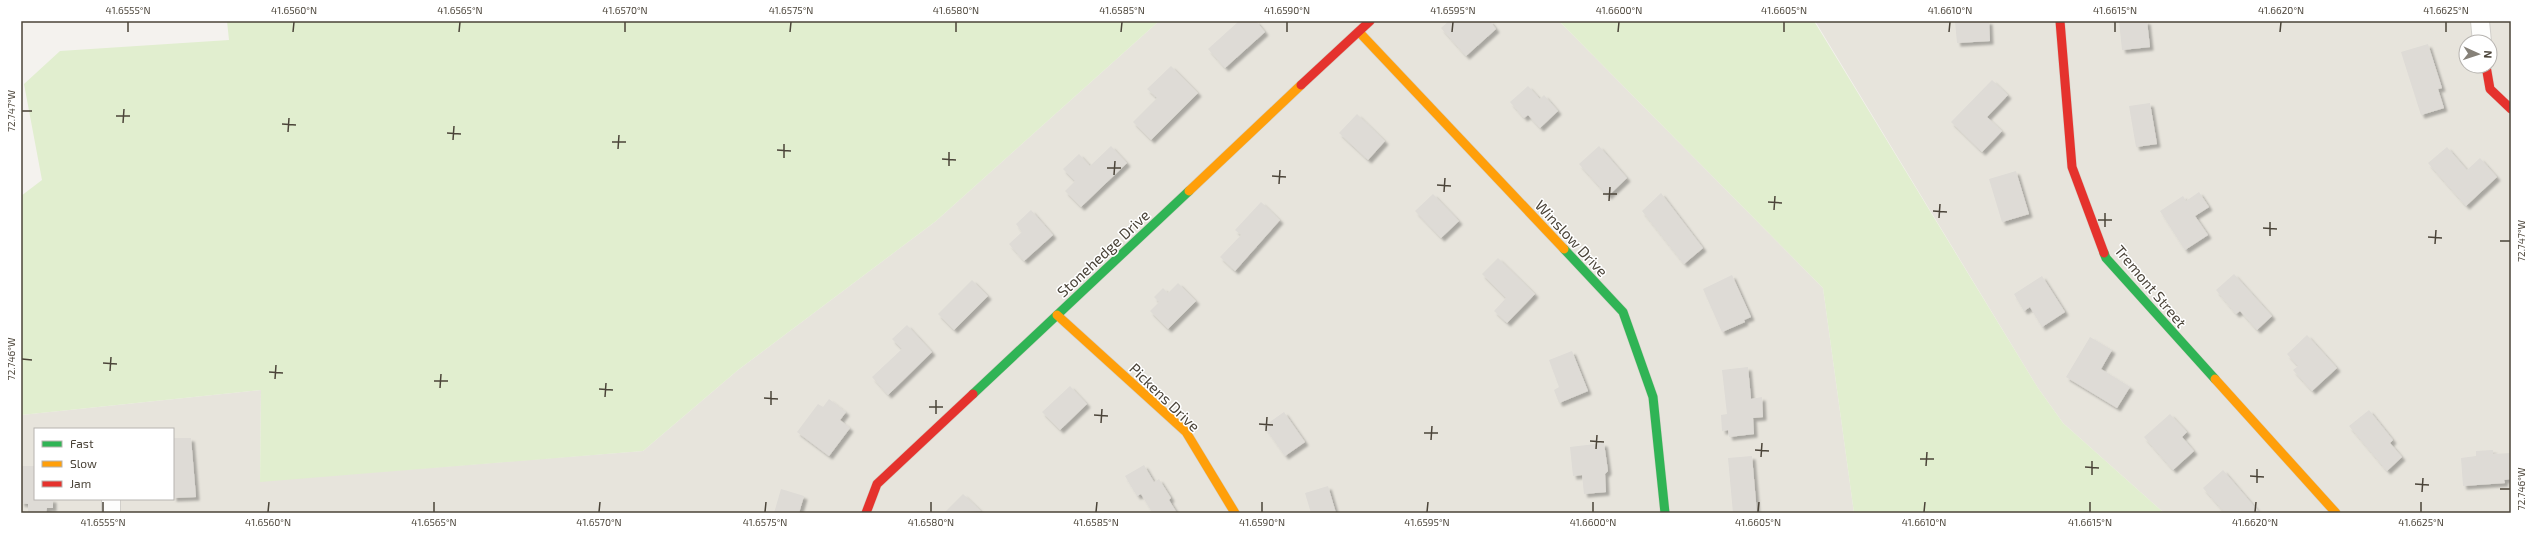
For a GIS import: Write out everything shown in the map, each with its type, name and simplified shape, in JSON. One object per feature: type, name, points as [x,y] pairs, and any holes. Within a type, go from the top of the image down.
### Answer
[{"type":"street","name":"Stonehedge Drive","points":[[866,513],[877,484],[1360,33],[1370,21]]},
{"type":"street","name":"Tremont Street","points":[[2060,21],[2072,167],[2106,258],[2336,513]]},
{"type":"street","points":[[2480,21],[2481,34]]},
{"type":"street","name":"Winslow Drive","points":[[1360,33],[1623,312],[1653,397],[1665,513]]},
{"type":"street","points":[[2487,74],[2490,89],[2511,109]]},
{"type":"street","name":"Pickens Drive","points":[[1057,315],[1186,432],[1235,513]]},
{"type":"street","points":[[111,500],[111,513]]},
{"type":"shaded area","points":[[1159,21],[1559,21],[1823,288],[1854,513],[21,513],[21,415],[261,390],[260,481],[643,451],[738,370],[936,221]]},
{"type":"shaded area","points":[[1815,21],[2511,21],[2511,513],[2164,513],[2063,423],[2038,388]]},
{"type":"green space","points":[[227,21],[1159,21],[936,221],[738,370],[643,451],[260,482],[261,390],[21,415],[21,196],[42,180],[24,84],[60,51],[229,40]]},
{"type":"green space","points":[[1559,21],[1814,21],[2038,388],[2063,423],[2164,513],[1854,513],[1823,288]]},
{"type":"building","points":[[1239,21],[1256,21],[1265,32],[1225,68],[1208,49]]},
{"type":"building","points":[[1449,21],[1490,21],[1496,29],[1466,56],[1441,28]]},
{"type":"building","points":[[1955,21],[1989,21],[1990,41],[1957,43]]},
{"type":"building","points":[[2119,21],[2147,21],[2150,47],[2122,50]]},
{"type":"building","points":[[2428,44],[2442,88],[2438,89],[2444,108],[2421,115],[2401,52]]},
{"type":"building","points":[[1171,66],[1198,93],[1151,140],[1133,122],[1157,98],[1147,89]]},
{"type":"building","points":[[1992,80],[2008,95],[1987,117],[2002,131],[1982,152],[1951,122]]},
{"type":"building","points":[[1528,86],[1540,99],[1544,95],[1558,111],[1540,128],[1528,115],[1524,118],[1510,102]]},
{"type":"building","points":[[2150,103],[2157,144],[2136,147],[2129,106]]},
{"type":"building","points":[[1357,114],[1385,141],[1368,160],[1339,133]]},
{"type":"building","points":[[1111,146],[1127,163],[1081,207],[1065,191],[1075,181],[1063,169],[1079,154],[1090,166]]},
{"type":"building","points":[[1599,146],[1627,178],[1608,196],[1579,164]]},
{"type":"building","points":[[2447,147],[2467,170],[2480,158],[2497,177],[2466,206],[2428,163]]},
{"type":"building","points":[[2016,171],[2029,214],[2002,222],[1989,179]]},
{"type":"building","points":[[2199,192],[2209,207],[2195,216],[2208,235],[2185,250],[2160,211],[2183,196],[2186,201]]},
{"type":"building","points":[[1661,193],[1703,248],[1684,264],[1642,211]]},
{"type":"building","points":[[1433,194],[1459,221],[1441,238],[1415,211]]},
{"type":"building","points":[[1261,202],[1280,220],[1235,271],[1220,257],[1241,235],[1235,230]]},
{"type":"building","points":[[1031,210],[1053,235],[1024,261],[1009,244],[1022,232],[1016,224]]},
{"type":"building","points":[[1498,258],[1535,294],[1507,323],[1494,311],[1506,298],[1482,274]]},
{"type":"building","points":[[2234,274],[2272,316],[2257,330],[2240,311],[2236,314],[2216,290]]},
{"type":"building","points":[[1732,275],[1751,317],[1744,320],[1745,322],[1722,332],[1703,289]]},
{"type":"building","points":[[2042,276],[2065,312],[2042,327],[2030,307],[2024,311],[2014,294]]},
{"type":"building","points":[[972,280],[988,296],[954,330],[938,314]]},
{"type":"building","points":[[1178,283],[1196,301],[1168,329],[1150,311],[1159,302],[1154,297],[1163,288],[1168,293]]},
{"type":"building","points":[[907,325],[932,352],[888,395],[872,377],[902,349],[892,339]]},
{"type":"building","points":[[2307,335],[2337,368],[2312,391],[2293,370],[2298,366],[2287,354]]},
{"type":"building","points":[[2090,337],[2112,350],[2101,369],[2130,387],[2117,408],[2066,377]]},
{"type":"building","points":[[1572,351],[1588,391],[1559,403],[1554,390],[1559,387],[1549,360]]},
{"type":"building","points":[[1748,367],[1751,399],[1762,397],[1763,417],[1753,418],[1754,434],[1729,437],[1728,430],[1722,431],[1721,415],[1727,414],[1722,370]]},
{"type":"building","points":[[1070,386],[1087,404],[1060,430],[1042,412]]},
{"type":"building","points":[[829,399],[846,412],[840,420],[850,428],[829,456],[797,432],[818,404],[823,407]]},
{"type":"building","points":[[2369,410],[2393,440],[2390,443],[2402,457],[2387,471],[2349,426]]},
{"type":"building","points":[[1284,412],[1305,442],[1285,456],[1264,426]]},
{"type":"building","points":[[2170,414],[2187,432],[2182,437],[2194,451],[2173,470],[2144,437]]},
{"type":"building","points":[[174,438],[191,438],[196,497],[174,498]]},
{"type":"building","points":[[1604,443],[1608,471],[1605,474],[1606,492],[1584,494],[1582,475],[1573,476],[1570,447]]},
{"type":"building","points":[[2493,450],[2493,454],[2511,453],[2511,479],[2504,480],[2505,483],[2463,486],[2461,458],[2476,456],[2476,451]]},
{"type":"building","points":[[1752,456],[1757,513],[1733,513],[1728,458]]},
{"type":"building","points":[[1144,465],[1154,482],[1159,479],[1171,498],[1169,500],[1177,513],[1150,513],[1152,512],[1141,494],[1137,496],[1125,476]]},
{"type":"building","points":[[21,466],[34,466],[34,500],[53,500],[53,508],[47,508],[46,513],[28,513],[28,504],[21,503]]},
{"type":"building","points":[[2223,470],[2260,513],[2225,513],[2203,488]]},
{"type":"building","points":[[1328,486],[1336,513],[1311,513],[1305,493]]},
{"type":"building","points":[[781,489],[804,496],[799,513],[774,513]]},
{"type":"building","points":[[963,494],[981,511],[944,513]]},
{"type":"traffic: fast","points":[[973,394],[1189,191]]},
{"type":"traffic: fast","points":[[1564,249],[1623,312],[1653,397],[1665,513]]},
{"type":"traffic: fast","points":[[2104,253],[2106,258],[2215,379]]},
{"type":"traffic: slow","points":[[1360,33],[1564,249]]},
{"type":"traffic: slow","points":[[1189,191],[1301,85]]},
{"type":"traffic: slow","points":[[1057,315],[1186,432],[1235,513]]},
{"type":"traffic: slow","points":[[2215,379],[2336,513]]},
{"type":"traffic: jam","points":[[1301,85],[1370,21]]},
{"type":"traffic: jam","points":[[2060,21],[2072,167],[2104,253]]},
{"type":"traffic: jam","points":[[2487,74],[2490,89],[2511,109]]},
{"type":"traffic: jam","points":[[866,513],[877,484],[973,394]]}]
